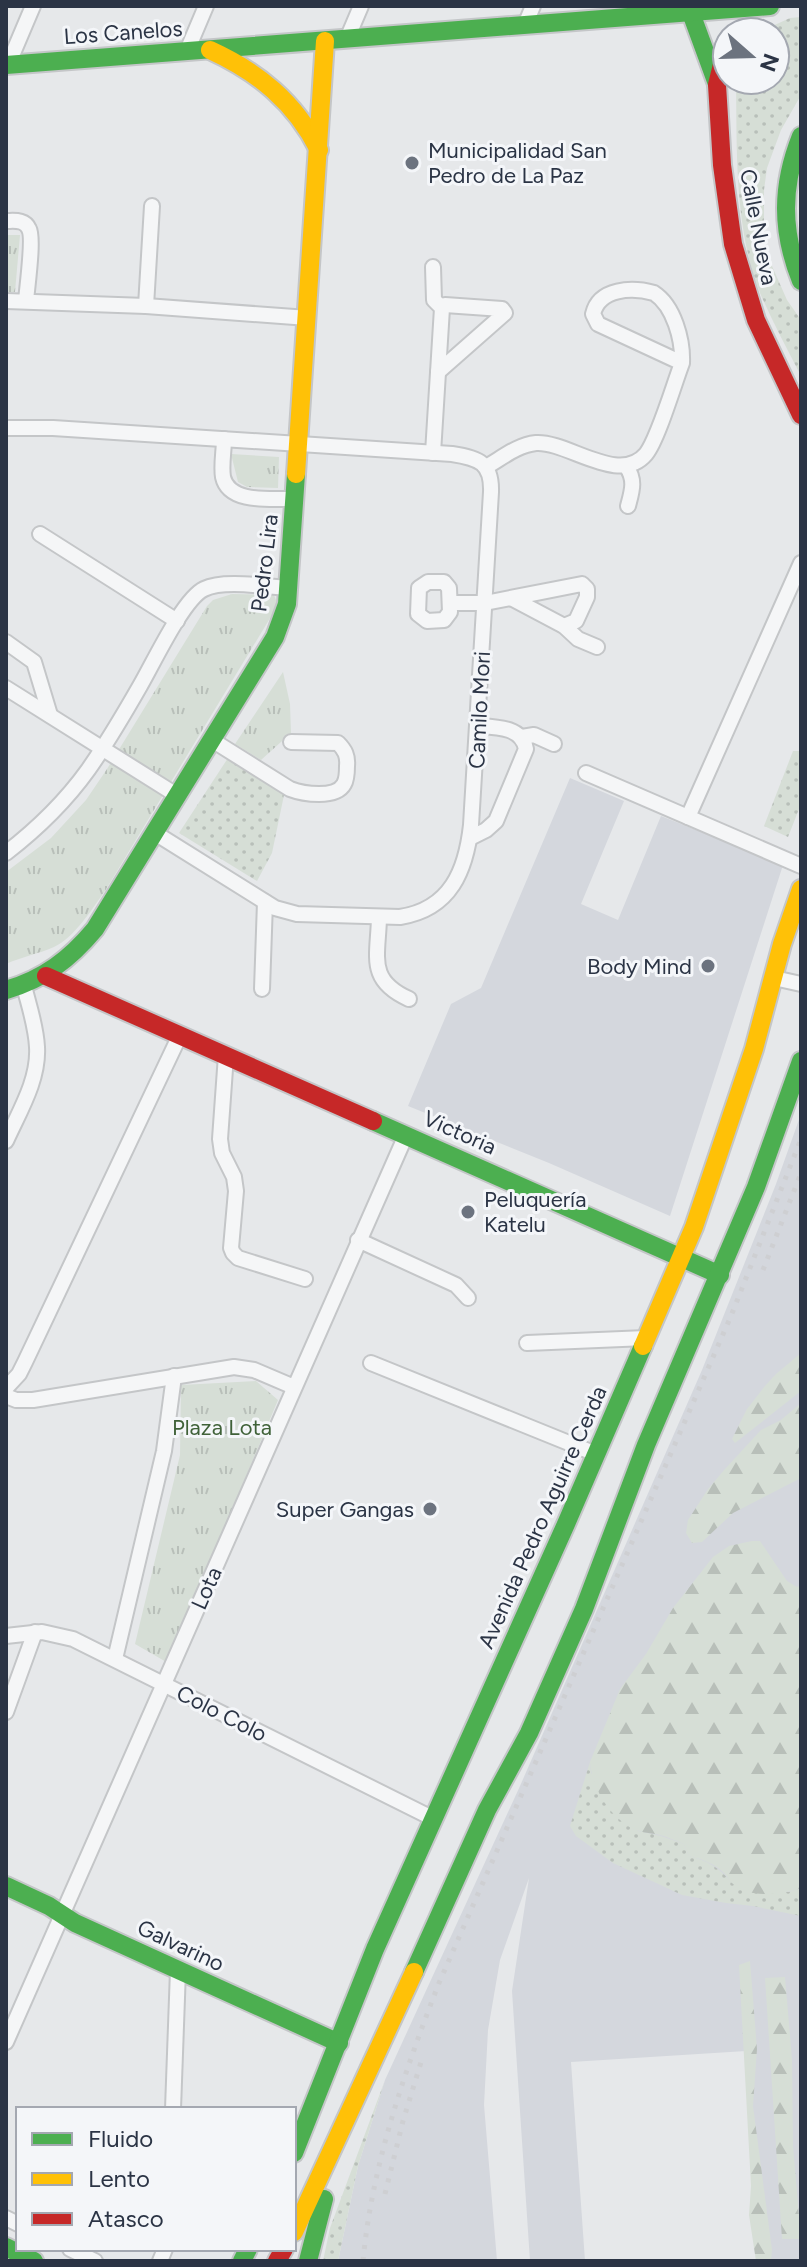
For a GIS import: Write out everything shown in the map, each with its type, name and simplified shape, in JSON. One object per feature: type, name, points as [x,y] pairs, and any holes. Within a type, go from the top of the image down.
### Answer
[{"type":"main road","name":"Los Canelos","points":[[7,65],[770,6]]},
{"type":"main road","points":[[732,16],[733,9]]},
{"type":"main road","name":"Calle Nueva","points":[[699,10],[711,60]]},
{"type":"main road","name":"Pedro Lira","points":[[15,988],[46,976],[75,953],[95,929],[275,637],[287,604],[325,41]]},
{"type":"main road","points":[[208,49],[246,68],[280,94],[303,121],[319,150]]},
{"type":"main road","name":"Calle Nueva","points":[[718,96],[725,193],[739,270],[761,330],[801,415]]},
{"type":"main road","points":[[801,136],[791,161],[784,201],[786,237],[801,281]]},
{"type":"main road","name":"Avenida Pedro Aguirre Cerda","points":[[296,2149],[322,2091],[359,1985],[596,1454],[709,1188],[801,889]]},
{"type":"main road","name":"Victoria","points":[[46,976],[720,1275]]},
{"type":"main road","points":[[296,2228],[487,1810],[529,1733],[579,1622],[634,1473],[762,1173],[801,1061]]},
{"type":"main road","name":"Galvarino","points":[[6,1886],[49,1906],[75,1923],[339,2043]]},
{"type":"main road","points":[[308,2261],[353,2108]]},
{"type":"main road","points":[[6,2247],[34,2261]]},
{"type":"street","points":[[7,65],[33,6]]},
{"type":"street","points":[[187,51],[206,6]]},
{"type":"street","points":[[347,39],[361,6]]},
{"type":"street","points":[[525,25],[533,6]]},
{"type":"street","points":[[146,306],[152,206]]},
{"type":"street","points":[[6,221],[24,223],[31,233],[26,301]]},
{"type":"street","points":[[433,267],[434,300],[442,308],[433,453]]},
{"type":"street","points":[[6,428],[53,428],[433,453],[472,458],[486,467],[524,445],[541,443],[607,464],[626,466],[647,453],[682,363],[682,353],[668,306],[659,296],[647,291],[616,292],[601,297],[596,303],[594,319],[603,328],[682,363]]},
{"type":"street","points":[[6,301],[146,306],[308,318]]},
{"type":"street","points":[[438,372],[505,313],[502,309],[445,305],[442,308]]},
{"type":"street","points":[[224,439],[223,474],[229,489],[241,496],[296,499]]},
{"type":"street","points":[[626,466],[634,484],[628,506]]},
{"type":"street","name":"Camilo Mori","points":[[155,833],[275,908],[297,914],[379,918],[408,916],[429,907],[445,895],[460,873],[470,838],[492,481],[486,467]]},
{"type":"street","points":[[40,534],[177,621]]},
{"type":"street","points":[[688,817],[801,563]]},
{"type":"street","points":[[451,603],[513,599],[582,584],[587,589],[587,597],[576,621],[564,626]]},
{"type":"street","points":[[6,853],[72,791],[102,748],[196,594],[211,586],[289,588]]},
{"type":"street","points":[[513,599],[597,647]]},
{"type":"street","points":[[6,642],[34,662],[50,715]]},
{"type":"street","points":[[6,688],[178,796]]},
{"type":"street","points":[[470,838],[491,827],[500,814],[525,756],[522,737],[507,729],[478,726]]},
{"type":"street","points":[[522,737],[534,735],[554,744]]},
{"type":"street","points":[[212,740],[295,791],[332,792],[340,789],[346,780],[348,760],[338,743],[291,742]]},
{"type":"street","points":[[586,773],[801,866]]},
{"type":"street","points":[[262,989],[265,902]]},
{"type":"street","points":[[379,918],[377,963],[380,976],[391,989],[409,999]]},
{"type":"street","points":[[774,978],[801,984]]},
{"type":"street","points":[[6,1141],[33,1081],[37,1057],[35,1033],[15,988]]},
{"type":"street","points":[[6,1388],[25,1362],[180,1035]]},
{"type":"street","points":[[226,1055],[220,1139],[222,1153],[235,1185],[231,1248],[238,1258],[305,1279]]},
{"type":"street","name":"Lota","points":[[6,2042],[406,1135]]},
{"type":"street","points":[[358,1240],[456,1285],[468,1298]]},
{"type":"street","points":[[527,1343],[646,1338]]},
{"type":"street","points":[[371,1363],[596,1454]]},
{"type":"street","points":[[6,1396],[16,1400],[33,1400],[223,1368],[245,1368],[294,1387]]},
{"type":"street","points":[[115,1659],[164,1451],[174,1376]]},
{"type":"street","points":[[6,1712],[35,1632]]},
{"type":"street","name":"Colo Colo","points":[[6,1636],[35,1632],[62,1635],[432,1818]]},
{"type":"street","points":[[173,2107],[178,1970]]},
{"type":"street","points":[[74,2251],[95,2261]]},
{"type":"shaded area","points":[[570,778],[624,801],[581,904],[618,920],[661,816],[783,865],[670,1216],[408,1106],[451,1004],[481,988]]},
{"type":"shaded area","points":[[801,1114],[801,2261],[761,2261],[746,2051],[571,2062],[585,2261],[530,2261],[512,1991],[529,1878],[500,1960],[488,2030],[484,2105],[497,2261],[338,2261],[358,2166],[385,2080],[520,1786],[702,1370]]},
{"type":"green space","points":[[801,17],[801,95],[781,130],[767,168],[764,222],[768,257],[787,300],[801,320],[801,376],[760,293],[745,242],[737,134],[736,96],[791,96],[791,18]]},
{"type":"green space","points":[[6,235],[20,235],[15,292],[6,292]]},
{"type":"green space","points":[[231,454],[279,457],[278,488],[247,487],[238,482]]},
{"type":"green space","points":[[232,594],[274,595],[278,605],[105,891],[88,914],[61,943],[6,964],[6,872],[51,838],[86,800],[207,606],[213,600]]},
{"type":"green space","points":[[283,672],[290,704],[291,733],[261,760],[235,744]]},
{"type":"green space","points":[[793,751],[801,751],[801,804],[788,837],[764,826]]},
{"type":"green space","points":[[228,758],[284,795],[272,853],[257,881],[179,833]]},
{"type":"green space","points":[[801,1353],[801,1391],[735,1443],[732,1439],[747,1409],[776,1374]]},
{"type":"green space","name":"Plaza Lota","points":[[256,1381],[278,1400],[168,1663],[135,1644],[180,1455],[181,1385]]},
{"type":"green space","points":[[801,1403],[801,1478],[733,1513],[702,1542],[692,1543],[686,1533],[688,1520],[708,1489],[761,1430],[781,1420]]},
{"type":"green space","points":[[760,1541],[787,1581],[797,1587],[801,1585],[801,1888],[775,1894],[747,1892],[732,1883],[716,1867],[689,1856],[684,1844],[625,1824],[610,1810],[598,1792],[590,1762],[620,1689],[646,1654],[673,1608],[713,1557],[729,1546]]},
{"type":"green space","points":[[590,1762],[591,1773],[638,1831],[684,1844],[689,1856],[713,1866],[732,1883],[789,1892],[801,1888],[801,1916],[682,1895],[613,1863],[576,1836],[570,1826]]},
{"type":"green space","points":[[750,1961],[757,2049],[753,2106],[771,2261],[756,2261],[749,2215],[751,2186],[739,1965]]},
{"type":"green space","points":[[785,1977],[801,2239],[782,2239],[765,1978]]},
{"type":"green space","points":[[385,2080],[358,2166],[338,2261],[323,2261],[330,2228]]},
{"type":"railway","points":[[363,2261],[367,2225],[391,2120],[439,1983],[731,1316],[801,1139]]},
{"type":"railway","points":[[763,1270],[801,1173]]},
{"type":"railway","points":[[385,2194],[422,2059]]},
{"type":"traffic: fast","points":[[6,65],[770,6]]},
{"type":"traffic: fast","points":[[691,13],[711,68]]},
{"type":"traffic: fast","points":[[801,136],[790,173],[786,208],[790,244],[801,281]]},
{"type":"traffic: fast","points":[[6,990],[55,967],[95,929],[275,637],[287,604],[296,474]]},
{"type":"traffic: fast","points":[[414,1972],[487,1810],[529,1733],[584,1609],[646,1445],[756,1187],[801,1061]]},
{"type":"traffic: fast","points":[[373,1121],[720,1275]]},
{"type":"traffic: fast","points":[[296,2148],[375,1949],[643,1346]]},
{"type":"traffic: fast","points":[[6,1886],[49,1906],[75,1923],[339,2043]]},
{"type":"traffic: fast","points":[[308,2261],[324,2199]]},
{"type":"traffic: fast","points":[[6,2247],[34,2261]]},
{"type":"traffic: fast","points":[[242,2261],[247,2251]]},
{"type":"traffic: slow","points":[[296,474],[325,41]]},
{"type":"traffic: slow","points":[[210,50],[244,68],[274,90],[299,117],[319,150]]},
{"type":"traffic: slow","points":[[643,1346],[694,1227],[754,1049],[782,944],[801,889]]},
{"type":"traffic: slow","points":[[296,2228],[414,1972]]},
{"type":"traffic: jam","points":[[718,96],[722,165],[733,244],[756,320],[801,415]]},
{"type":"traffic: jam","points":[[46,976],[373,1121]]},
{"type":"traffic: jam","points":[[277,2261],[283,2251]]},
{"type":"place","name":"Municipalidad San Pedro de La Paz","points":[[412,163]]},
{"type":"place","name":"Body Mind","points":[[708,966]]},
{"type":"place","name":"Peluquería Katelu","points":[[468,1212]]},
{"type":"place","name":"Super Gangas","points":[[430,1509]]}]
